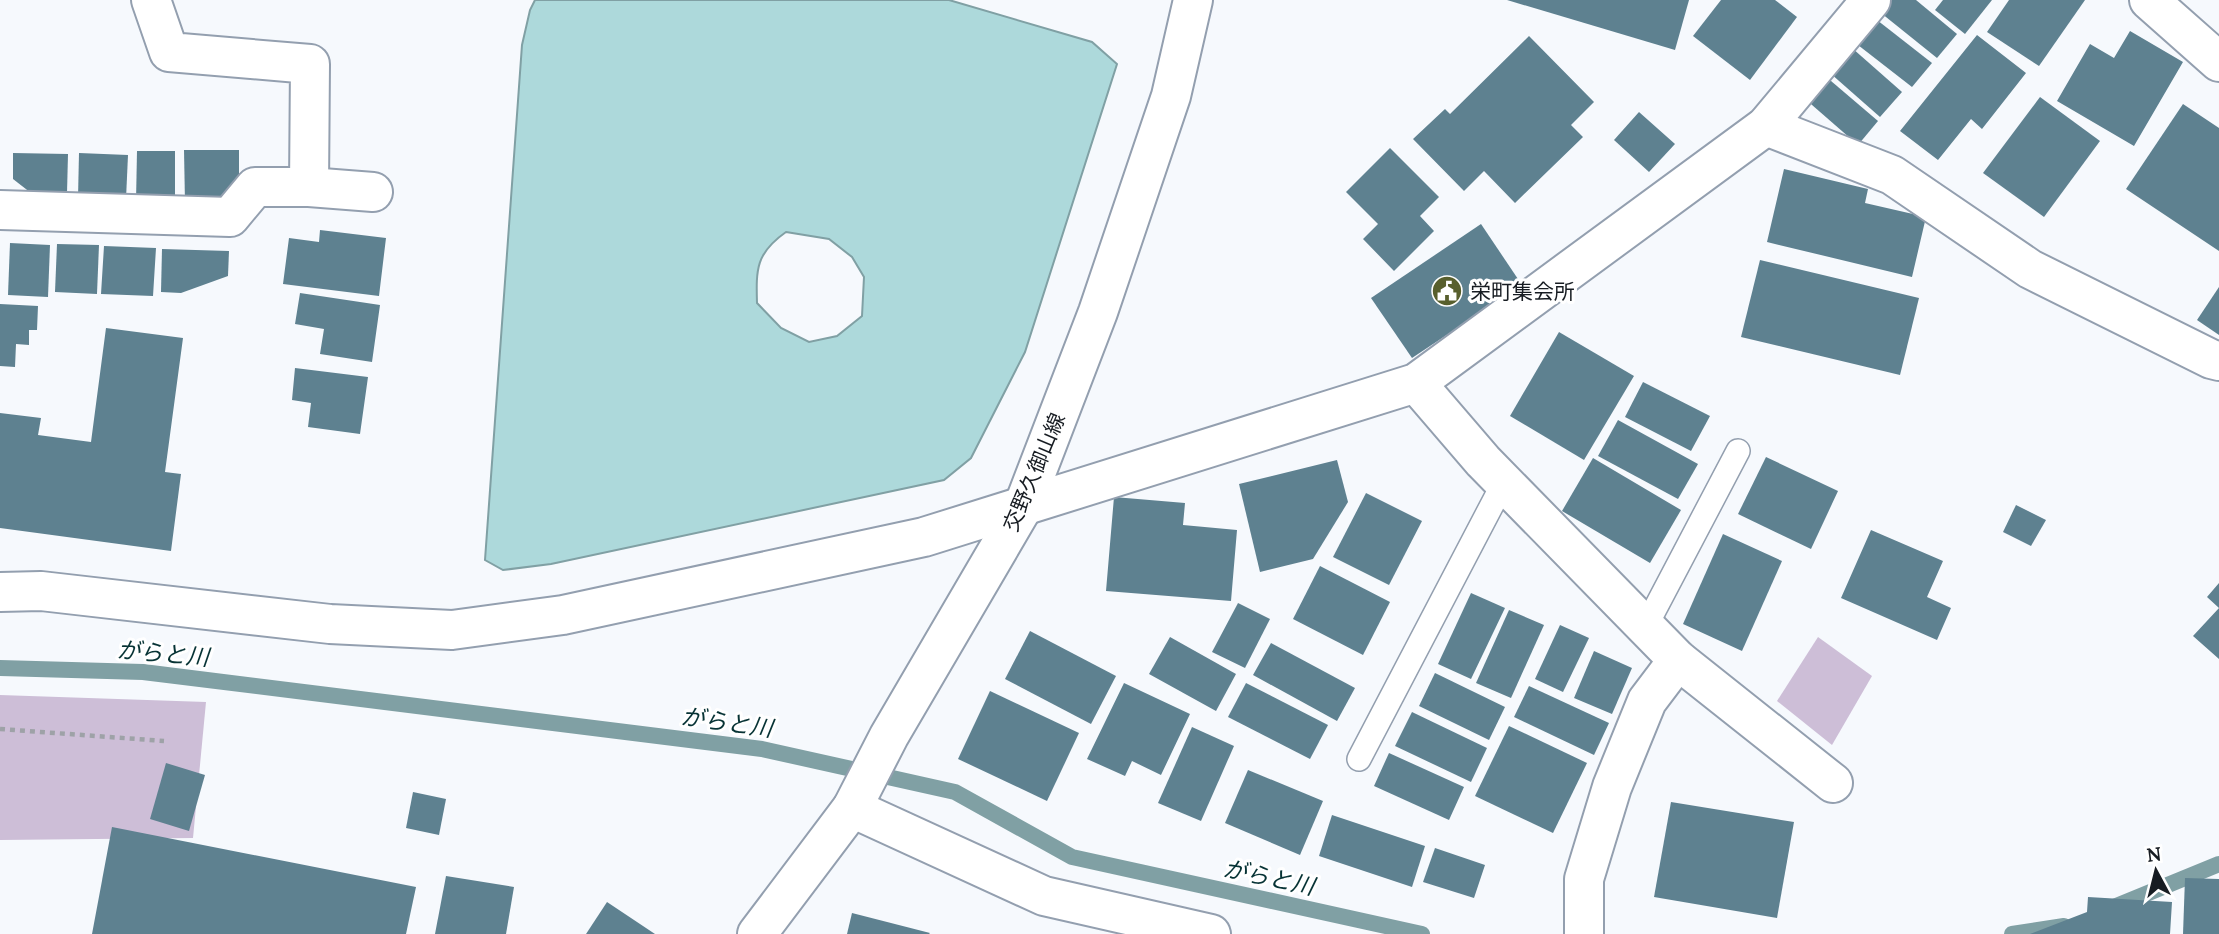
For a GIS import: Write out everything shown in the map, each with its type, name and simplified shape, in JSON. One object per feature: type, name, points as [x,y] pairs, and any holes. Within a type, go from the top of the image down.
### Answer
[{"type":"street","points":[[151,0],[169,52],[310,64],[309,187]]},
{"type":"street","name":"交野久御山線","points":[[757,934],[855,801],[889,736],[1023,507],[1098,313],[1163,121],[1193,0]]},
{"type":"street","points":[[0,592],[41,592],[331,624],[452,630],[564,615],[924,537],[1416,383],[1766,126],[1871,0]]},
{"type":"street","points":[[2149,0],[2219,62]]},
{"type":"street","points":[[1766,126],[1892,175],[2030,268],[2219,361]]},
{"type":"street","points":[[0,210],[230,217],[255,187],[309,187],[373,192]]},
{"type":"street","points":[[1416,383],[1483,461],[1678,660],[1833,783]]},
{"type":"street","points":[[1584,934],[1584,878],[1612,787],[1647,701],[1678,660]]},
{"type":"street","points":[[855,801],[1044,896],[1211,934]]},
{"type":"lane","points":[[1646,626],[1738,451]]},
{"type":"lane","points":[[1359,759],[1504,482]]},
{"type":"path","points":[[0,729],[164,741]]},
{"type":"shaded area","points":[[1818,637],[1872,676],[1832,745],[1777,701]]},
{"type":"shaded area","points":[[0,695],[206,702],[193,838],[0,840]]},
{"type":"water","points":[[535,0],[949,0],[1092,42],[1117,64],[1025,352],[971,458],[944,480],[551,564],[503,570],[485,560],[522,45]],"holes":[[[786,232],[829,239],[852,257],[864,277],[862,316],[837,336],[809,342],[781,328],[757,303],[758,271],[763,255]]]},
{"type":"building","points":[[1507,0],[1689,0],[1675,50]]},
{"type":"building","points":[[1721,0],[1775,0],[1797,17],[1750,80],[1693,36]]},
{"type":"building","points":[[1892,0],[1916,0],[1957,34],[1937,58],[1881,13]]},
{"type":"building","points":[[1943,0],[1992,0],[1965,34],[1935,10]]},
{"type":"building","points":[[2009,0],[2085,0],[2039,66],[1987,32]]},
{"type":"building","points":[[1877,20],[1932,63],[1912,87],[1858,45]]},
{"type":"building","points":[[2130,31],[2183,62],[2134,146],[2057,101],[2090,44],[2114,58]]},
{"type":"building","points":[[1977,35],[2026,73],[1982,129],[1971,119],[1938,160],[1900,131]]},
{"type":"building","points":[[1529,36],[1594,102],[1571,125],[1583,137],[1515,203],[1484,171],[1464,191],[1413,139],[1445,109],[1450,114]]},
{"type":"building","points":[[1852,48],[1902,92],[1880,117],[1830,73]]},
{"type":"building","points":[[1824,75],[1878,121],[1858,145],[1804,98]]},
{"type":"building","points":[[2040,97],[2100,141],[2044,217],[1983,173]]},
{"type":"building","points":[[2183,104],[2219,128],[2219,251],[2126,189]]},
{"type":"building","points":[[1639,112],[1675,144],[1649,172],[1614,140]]},
{"type":"building","points":[[1390,148],[1439,197],[1420,216],[1434,231],[1394,271],[1363,239],[1378,224],[1346,192]]},
{"type":"building","points":[[184,150],[239,150],[239,183],[212,203],[185,203]]},
{"type":"building","points":[[137,151],[175,151],[175,202],[136,202]]},
{"type":"building","points":[[13,153],[68,154],[67,193],[31,193],[13,179]]},
{"type":"building","points":[[79,153],[128,155],[126,199],[78,198]]},
{"type":"building","points":[[1784,169],[1868,189],[1865,203],[1926,217],[1912,277],[1767,242]]},
{"type":"building","name":"栄町集会所","points":[[1481,224],[1522,285],[1412,358],[1371,298]]},
{"type":"building","points":[[320,230],[386,238],[379,296],[283,284],[289,238],[319,242]]},
{"type":"building","points":[[10,243],[50,245],[48,297],[8,295]]},
{"type":"building","points":[[57,244],[99,245],[97,294],[55,292]]},
{"type":"building","points":[[104,246],[156,248],[153,296],[101,294]]},
{"type":"building","points":[[162,249],[229,251],[228,276],[181,293],[161,292]]},
{"type":"building","points":[[1760,260],[1919,298],[1900,375],[1741,337]]},
{"type":"building","points":[[2219,287],[2219,335],[2197,320]]},
{"type":"building","points":[[300,293],[380,305],[372,362],[320,354],[324,329],[295,324]]},
{"type":"building","points":[[0,304],[38,306],[37,330],[29,330],[29,345],[16,344],[15,367],[0,366]]},
{"type":"building","points":[[106,328],[183,338],[165,472],[181,474],[171,551],[0,528],[0,413],[41,418],[38,435],[91,442]]},
{"type":"building","points":[[1559,332],[1634,376],[1584,460],[1510,416]]},
{"type":"building","points":[[295,368],[368,377],[360,434],[308,427],[311,403],[292,400]]},
{"type":"building","points":[[1643,382],[1710,416],[1691,451],[1625,417]]},
{"type":"building","points":[[1618,420],[1698,464],[1678,499],[1598,456]]},
{"type":"building","points":[[1766,457],[1838,491],[1811,549],[1738,514]]},
{"type":"building","points":[[1593,458],[1681,510],[1650,563],[1562,511]]},
{"type":"building","points":[[1337,460],[1348,502],[1313,559],[1260,572],[1239,484]]},
{"type":"building","points":[[1366,493],[1422,521],[1389,585],[1333,557]]},
{"type":"building","points":[[1114,497],[1185,503],[1183,525],[1237,530],[1231,601],[1106,591]]},
{"type":"building","points":[[2016,505],[2046,520],[2031,546],[2003,532]]},
{"type":"building","points":[[1871,530],[1943,561],[1927,597],[1951,608],[1937,640],[1841,598]]},
{"type":"building","points":[[1723,534],[1782,561],[1742,651],[1683,624]]},
{"type":"building","points":[[1320,566],[1390,602],[1363,655],[1293,619]]},
{"type":"building","points":[[2219,583],[2219,608],[2207,597]]},
{"type":"building","points":[[1471,593],[1505,608],[1471,679],[1438,664]]},
{"type":"building","points":[[1238,603],[1270,619],[1245,668],[1212,652]]},
{"type":"building","points":[[2219,608],[2219,659],[2193,636]]},
{"type":"building","points":[[1509,610],[1544,625],[1511,698],[1476,683]]},
{"type":"building","points":[[1560,625],[1589,638],[1563,692],[1535,679]]},
{"type":"building","points":[[1030,631],[1116,676],[1091,724],[1005,679]]},
{"type":"building","points":[[1170,637],[1236,674],[1216,711],[1149,674]]},
{"type":"building","points":[[1271,643],[1355,688],[1337,721],[1253,675]]},
{"type":"building","points":[[1594,651],[1632,668],[1612,714],[1574,698]]},
{"type":"building","points":[[1435,673],[1505,707],[1489,740],[1419,706]]},
{"type":"building","points":[[1124,683],[1190,714],[1161,775],[1132,761],[1125,776],[1087,759]]},
{"type":"building","points":[[1246,683],[1328,725],[1310,759],[1228,717]]},
{"type":"building","points":[[1529,686],[1609,723],[1594,755],[1514,717]]},
{"type":"building","points":[[990,691],[1079,733],[1047,801],[958,759]]},
{"type":"building","points":[[1412,712],[1487,748],[1471,782],[1395,746]]},
{"type":"building","points":[[1509,726],[1587,763],[1553,833],[1475,796]]},
{"type":"building","points":[[1192,727],[1234,746],[1201,821],[1158,803]]},
{"type":"building","points":[[1389,753],[1464,787],[1449,820],[1374,786]]},
{"type":"building","points":[[166,763],[205,775],[189,831],[150,819]]},
{"type":"building","points":[[1248,770],[1323,801],[1300,855],[1225,823]]},
{"type":"building","points":[[413,792],[446,799],[439,835],[406,828]]},
{"type":"building","points":[[1671,802],[1794,822],[1777,918],[1654,897]]},
{"type":"building","points":[[1332,815],[1425,846],[1412,887],[1319,856]]},
{"type":"building","points":[[112,827],[416,887],[406,934],[92,934]]},
{"type":"building","points":[[1435,848],[1485,865],[1474,898],[1423,882]]},
{"type":"building","points":[[446,876],[514,887],[506,934],[435,934]]},
{"type":"building","points":[[2185,878],[2219,879],[2219,934],[2183,934]]},
{"type":"building","points":[[2088,897],[2172,902],[2170,934],[2030,934],[2087,912]]},
{"type":"building","points":[[607,902],[655,934],[586,934]]},
{"type":"building","points":[[852,913],[930,933],[847,934]]},
{"type":"waterway","name":"がらと川","points":[[0,668],[143,672],[762,749],[955,792],[1072,857],[1422,934]]},
{"type":"waterway","name":"がらと川","points":[[2114,907],[2219,864]]},
{"type":"waterway","name":"がらと川","points":[[2012,934],[2064,926]]},
{"type":"place","name":"栄町集会所","points":[[1447,291]]}]
